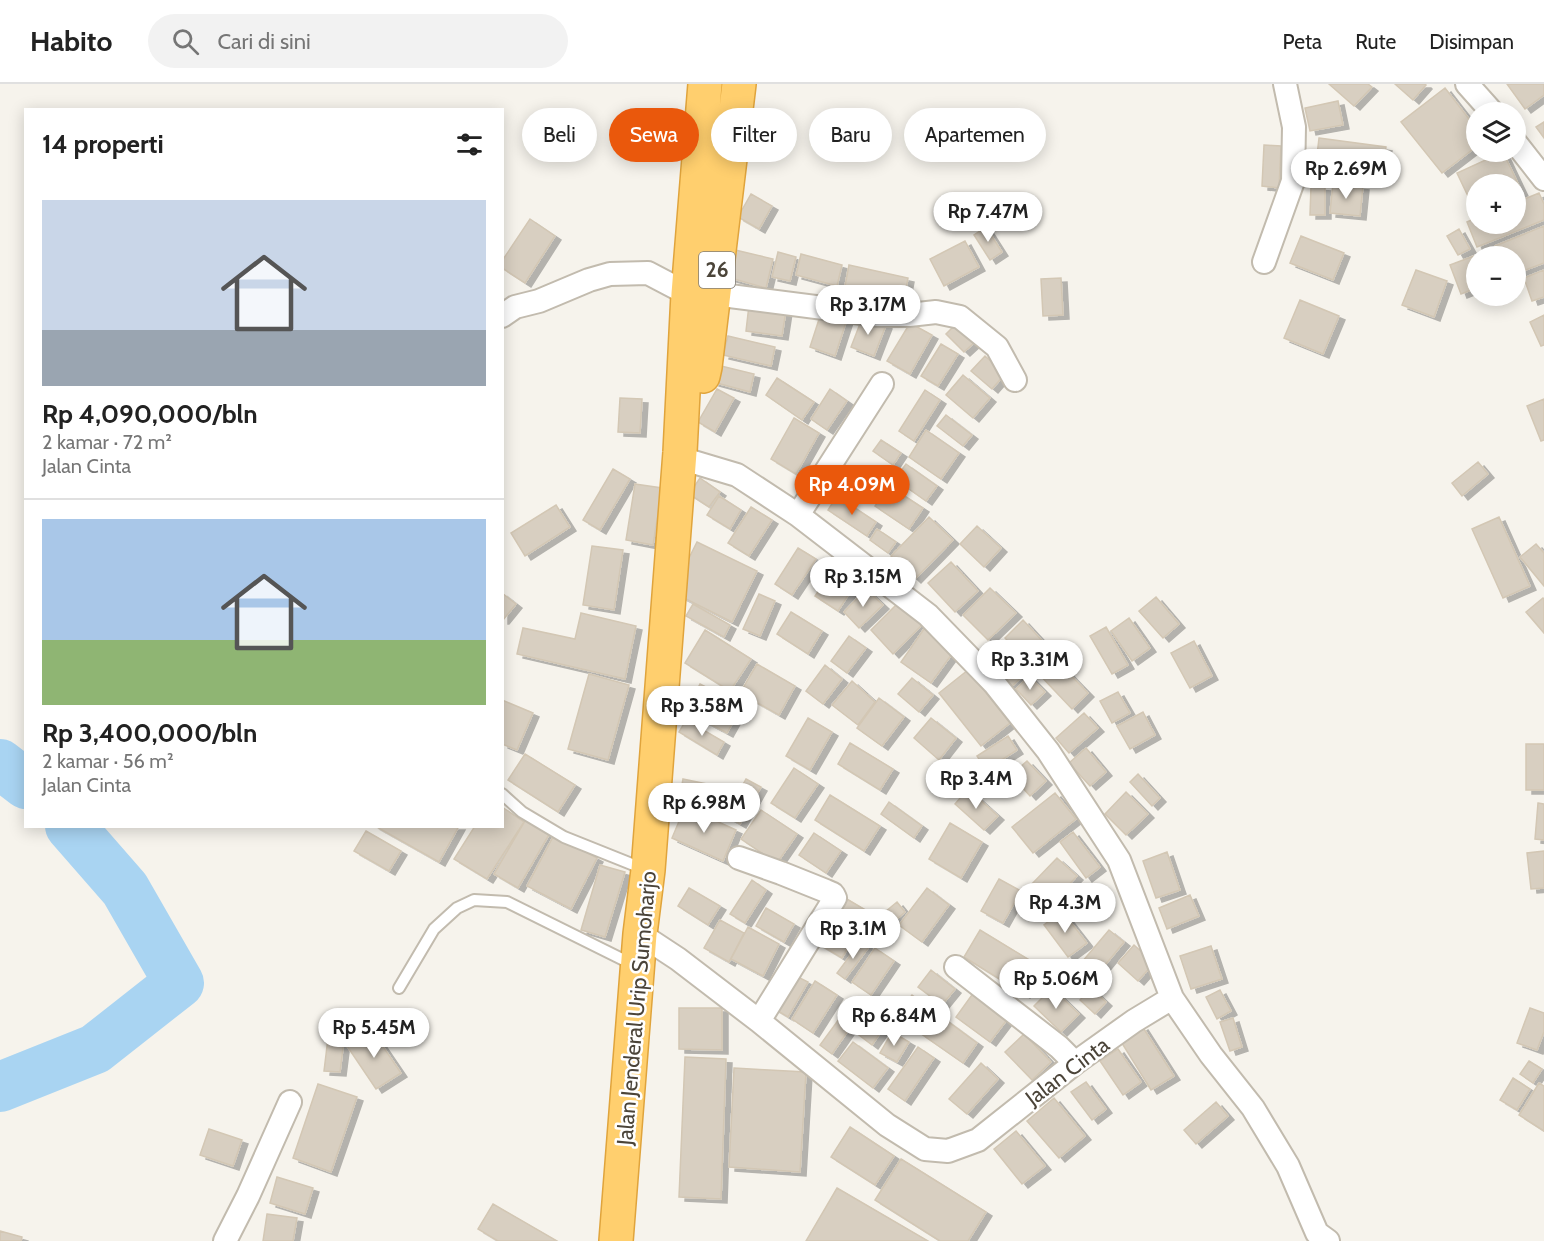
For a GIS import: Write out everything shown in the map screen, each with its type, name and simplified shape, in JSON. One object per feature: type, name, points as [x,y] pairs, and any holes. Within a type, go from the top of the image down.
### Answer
[{"type":"highway","name":"Jalan Jenderal Urip Sumoharjo","points":[[701,294],[705,84]]},
{"type":"highway","name":"Jalan Jenderal Urip Sumoharjo","points":[[616,1241],[680,455],[701,294],[739,84]]},
{"type":"street","points":[[1264,262],[1293,181],[1294,127],[1286,84]]},
{"type":"street","points":[[1467,84],[1483,102]]},
{"type":"street","points":[[1526,156],[1544,179]]},
{"type":"street","points":[[504,315],[515,307],[539,301],[589,280],[610,274],[648,273],[701,294],[878,315],[936,312],[960,317],[996,347],[1015,380]]},
{"type":"street","points":[[798,515],[882,384]]},
{"type":"street","points":[[680,455],[738,475],[798,515],[928,615],[994,683],[1048,751],[1119,860],[1172,998],[1211,1055],[1253,1108],[1288,1166],[1316,1238]]},
{"type":"street","points":[[739,858],[832,894],[835,898],[759,1021]]},
{"type":"street","name":"Jalan Cinta","points":[[640,934],[678,959],[759,1021],[887,1125],[925,1149],[948,1151],[978,1140],[1075,1064],[1134,1021],[1172,998]]},
{"type":"street","points":[[956,967],[1059,1047],[1075,1064]]},
{"type":"street","points":[[225,1241],[290,1102]]},
{"type":"lane","points":[[504,796],[522,812],[564,837],[648,870]]},
{"type":"lane","points":[[399,988],[434,929],[457,908],[474,900],[507,902],[638,966]]},
{"type":"building","points":[[1329,84],[1368,84],[1372,87],[1354,106]]},
{"type":"building","points":[[1395,84],[1425,84],[1426,85],[1413,100]]},
{"type":"building","points":[[1507,84],[1544,84],[1544,95],[1526,108],[1526,102],[1520,102]]},
{"type":"building","points":[[1445,88],[1466,115],[1466,155],[1442,173],[1401,122]]},
{"type":"building","points":[[1338,101],[1343,125],[1310,131],[1305,108]]},
{"type":"building","points":[[1544,122],[1544,138],[1536,127]]},
{"type":"building","points":[[1319,138],[1386,147],[1382,181],[1315,172]]},
{"type":"building","points":[[1264,145],[1281,146],[1279,188],[1262,186]]},
{"type":"building","points":[[1481,162],[1508,162],[1513,174],[1466,174],[1466,192],[1457,173]]},
{"type":"building","points":[[1333,183],[1363,186],[1360,216],[1330,213]]},
{"type":"building","points":[[1311,186],[1325,187],[1325,215],[1310,215]]},
{"type":"building","points":[[1539,193],[1544,204],[1544,220],[1526,227],[1526,198]]},
{"type":"building","points":[[751,194],[772,206],[759,229],[738,217]]},
{"type":"building","points":[[530,219],[555,236],[525,283],[504,269],[504,258]]},
{"type":"building","points":[[1544,226],[1544,263],[1526,270],[1526,246],[1495,246]]},
{"type":"building","points":[[986,227],[1002,252],[990,260],[974,235]]},
{"type":"building","points":[[1459,229],[1468,246],[1466,246],[1466,251],[1458,255],[1447,236]]},
{"type":"building","points":[[1472,234],[1509,234],[1479,246],[1477,246]]},
{"type":"building","points":[[1301,236],[1344,253],[1333,280],[1290,263]]},
{"type":"building","points":[[965,241],[979,267],[944,286],[930,259]]},
{"type":"building","points":[[727,248],[773,259],[766,288],[720,275]]},
{"type":"building","points":[[778,252],[796,257],[790,281],[772,277]]},
{"type":"building","points":[[801,254],[842,265],[837,286],[796,275]]},
{"type":"building","points":[[1466,259],[1466,292],[1461,294],[1450,265]]},
{"type":"building","points":[[849,265],[908,278],[904,299],[845,286]]},
{"type":"building","points":[[1416,270],[1447,281],[1434,317],[1402,305]]},
{"type":"building","points":[[1544,270],[1544,297],[1532,301],[1526,277]]},
{"type":"building","points":[[1061,278],[1063,315],[1043,316],[1041,279]]},
{"type":"building","points":[[1300,300],[1339,316],[1323,354],[1284,338]]},
{"type":"building","points":[[749,305],[786,310],[782,336],[746,331]]},
{"type":"building","points":[[822,310],[847,319],[835,356],[810,347]]},
{"type":"building","points":[[1544,315],[1544,345],[1541,346],[1530,322]]},
{"type":"building","points":[[863,316],[886,325],[874,356],[851,347]]},
{"type":"building","points":[[959,321],[977,340],[964,352],[946,334]]},
{"type":"building","points":[[910,323],[932,335],[910,374],[887,361]]},
{"type":"building","points":[[728,336],[775,347],[771,366],[723,355]]},
{"type":"building","points":[[941,344],[958,354],[938,386],[921,376]]},
{"type":"building","points":[[985,356],[1005,374],[992,389],[971,371]]},
{"type":"building","points":[[717,365],[754,374],[750,392],[713,382]]},
{"type":"building","points":[[963,375],[990,398],[973,418],[946,395]]},
{"type":"building","points":[[777,378],[814,402],[802,420],[766,395]]},
{"type":"building","points":[[717,389],[734,398],[715,432],[698,422]]},
{"type":"building","points":[[830,389],[847,401],[827,430],[811,419]]},
{"type":"building","points":[[925,390],[940,400],[914,441],[899,431]]},
{"type":"building","points":[[620,398],[642,399],[640,433],[618,432]]},
{"type":"building","points":[[1544,399],[1544,440],[1541,441],[1527,406]]},
{"type":"building","points":[[946,415],[972,435],[963,446],[937,426]]},
{"type":"building","points":[[794,418],[819,433],[796,474],[771,459]]},
{"type":"building","points":[[926,430],[959,453],[941,479],[909,457]]},
{"type":"building","points":[[881,440],[901,453],[893,465],[873,451]]},
{"type":"building","points":[[1478,462],[1488,474],[1462,496],[1452,483]]},
{"type":"building","points":[[906,464],[937,486],[926,501],[895,479]]},
{"type":"building","points":[[613,469],[630,479],[600,530],[583,520]]},
{"type":"building","points":[[863,473],[882,487],[875,496],[856,483]]},
{"type":"building","points":[[700,478],[720,492],[709,507],[689,494]]},
{"type":"building","points":[[635,484],[662,488],[653,545],[626,540]]},
{"type":"building","points":[[889,486],[923,508],[909,529],[875,506]]},
{"type":"building","points":[[719,496],[741,510],[730,529],[707,515]]},
{"type":"building","points":[[837,496],[876,522],[867,536],[828,510]]},
{"type":"building","points":[[556,505],[570,527],[525,556],[511,533]]},
{"type":"building","points":[[751,507],[772,520],[749,556],[728,543]]},
{"type":"building","points":[[929,517],[953,540],[915,579],[891,556]]},
{"type":"building","points":[[1499,517],[1530,586],[1503,598],[1472,529]]},
{"type":"building","points":[[977,526],[1001,548],[984,567],[960,544]]},
{"type":"building","points":[[877,529],[896,542],[888,553],[870,540]]},
{"type":"building","points":[[697,542],[757,571],[732,622],[672,592]]},
{"type":"building","points":[[1536,544],[1544,553],[1544,586],[1520,557]]},
{"type":"building","points":[[592,546],[623,550],[614,610],[583,605]]},
{"type":"building","points":[[798,548],[816,559],[792,595],[775,584]]},
{"type":"building","points":[[843,554],[865,569],[838,611],[815,596]]},
{"type":"building","points":[[951,562],[978,591],[955,612],[928,583]]},
{"type":"building","points":[[990,588],[1016,613],[988,640],[963,615]]},
{"type":"building","points":[[866,589],[883,605],[859,628],[844,612]]},
{"type":"building","points":[[759,594],[775,601],[760,636],[743,629]]},
{"type":"building","points":[[504,595],[516,604],[504,619]]},
{"type":"building","points":[[1156,597],[1179,624],[1163,638],[1139,611]]},
{"type":"building","points":[[1544,599],[1544,633],[1526,612]]},
{"type":"building","points":[[901,600],[924,623],[893,654],[871,630]]},
{"type":"building","points":[[693,604],[730,625],[724,637],[686,616]]},
{"type":"building","points":[[791,612],[822,631],[808,654],[777,634]]},
{"type":"building","points":[[581,613],[636,626],[625,679],[517,654],[523,628],[575,639]]},
{"type":"building","points":[[1129,618],[1150,648],[1132,661],[1111,631]]},
{"type":"building","points":[[1023,620],[1047,646],[1029,663],[1005,638]]},
{"type":"building","points":[[1106,627],[1128,665],[1112,674],[1090,636]]},
{"type":"building","points":[[924,629],[955,650],[931,683],[901,662]]},
{"type":"building","points":[[705,630],[751,659],[730,691],[685,663]]},
{"type":"building","points":[[849,636],[866,648],[847,673],[831,661]]},
{"type":"building","points":[[1194,641],[1212,676],[1190,688],[1171,653]]},
{"type":"building","points":[[998,642],[1027,672],[1009,689],[980,659]]},
{"type":"building","points":[[1051,655],[1088,693],[1072,709],[1035,670]]},
{"type":"building","points":[[757,664],[795,686],[779,715],[740,693]]},
{"type":"building","points":[[825,665],[842,679],[823,704],[806,691]]},
{"type":"building","points":[[968,670],[1010,723],[981,746],[939,693]]},
{"type":"building","points":[[589,674],[629,685],[608,760],[568,749]]},
{"type":"building","points":[[1029,676],[1045,692],[1031,705],[1016,689]]},
{"type":"building","points":[[912,678],[933,695],[919,712],[898,694]]},
{"type":"building","points":[[852,681],[875,702],[858,725],[832,705]]},
{"type":"building","points":[[700,684],[742,706],[727,733],[686,711]]},
{"type":"building","points":[[1118,692],[1130,713],[1112,723],[1100,701]]},
{"type":"building","points":[[879,698],[904,717],[882,746],[857,728]]},
{"type":"building","points":[[504,701],[533,713],[517,750],[504,745]]},
{"type":"building","points":[[1143,712],[1155,735],[1130,749],[1117,726]]},
{"type":"building","points":[[1084,713],[1098,728],[1069,753],[1056,738]]},
{"type":"building","points":[[808,718],[832,732],[810,770],[786,756]]},
{"type":"building","points":[[931,718],[956,738],[939,760],[914,738]]},
{"type":"building","points":[[686,720],[724,742],[717,755],[679,732]]},
{"type":"building","points":[[1008,736],[1017,750],[986,770],[977,756]]},
{"type":"building","points":[[850,743],[893,769],[880,790],[838,764]]},
{"type":"building","points":[[1526,744],[1544,744],[1544,790],[1526,790]]},
{"type":"building","points":[[1086,748],[1106,772],[1090,786],[1069,763]]},
{"type":"building","points":[[525,754],[575,785],[558,812],[508,780]]},
{"type":"building","points":[[1027,761],[1046,781],[1030,796],[1011,775]]},
{"type":"building","points":[[794,768],[818,784],[795,818],[771,803]]},
{"type":"building","points":[[1138,774],[1160,798],[1152,806],[1130,782]]},
{"type":"building","points":[[683,779],[722,787],[719,804],[680,796]]},
{"type":"building","points":[[746,779],[761,787],[740,824],[726,816]]},
{"type":"building","points":[[968,789],[998,816],[984,830],[955,804]]},
{"type":"building","points":[[1126,792],[1148,814],[1126,835],[1105,814]]},
{"type":"building","points":[[1055,793],[1076,819],[1033,853],[1012,827]]},
{"type":"building","points":[[830,795],[880,826],[864,851],[815,820]]},
{"type":"building","points":[[889,802],[922,826],[914,838],[881,814]]},
{"type":"building","points":[[1538,803],[1544,804],[1544,840],[1535,839]]},
{"type":"building","points":[[685,807],[736,830],[723,861],[672,838]]},
{"type":"building","points":[[504,808],[524,822],[487,879],[454,859],[474,828],[504,828]]},
{"type":"building","points":[[761,810],[797,834],[777,863],[741,839]]},
{"type":"building","points":[[526,819],[550,833],[518,888],[494,874]]},
{"type":"building","points":[[950,823],[982,842],[961,878],[929,859]]},
{"type":"building","points":[[379,828],[458,828],[439,862]]},
{"type":"building","points":[[366,831],[401,851],[389,871],[354,851]]},
{"type":"building","points":[[1073,832],[1100,867],[1086,878],[1060,842]]},
{"type":"building","points":[[814,833],[841,851],[826,873],[799,855]]},
{"type":"building","points":[[554,835],[597,858],[571,909],[527,886]]},
{"type":"building","points":[[1544,851],[1544,888],[1531,889],[1527,853]]},
{"type":"building","points":[[1167,852],[1180,890],[1156,898],[1143,861]]},
{"type":"building","points":[[1057,858],[1077,876],[1049,906],[1029,887]]},
{"type":"building","points":[[600,865],[625,872],[605,937],[581,930]]},
{"type":"building","points":[[999,879],[1021,891],[1003,923],[981,911]]},
{"type":"building","points":[[752,880],[766,890],[745,923],[730,914]]},
{"type":"building","points":[[689,888],[720,906],[708,925],[678,906]]},
{"type":"building","points":[[927,888],[949,905],[922,942],[899,925]]},
{"type":"building","points":[[840,895],[869,912],[842,958],[812,940]]},
{"type":"building","points":[[1190,895],[1199,916],[1167,929],[1159,908]]},
{"type":"building","points":[[897,902],[905,912],[875,938],[867,927]]},
{"type":"building","points":[[766,908],[794,924],[784,942],[756,926]]},
{"type":"building","points":[[1062,911],[1087,943],[1068,957],[1044,925]]},
{"type":"building","points":[[720,920],[744,933],[729,962],[704,948]]},
{"type":"building","points":[[748,927],[779,944],[763,976],[731,959]]},
{"type":"building","points":[[980,930],[1041,967],[1024,994],[964,957]]},
{"type":"building","points":[[1109,930],[1124,942],[1097,975],[1082,962]]},
{"type":"building","points":[[861,941],[869,947],[845,979],[837,973]]},
{"type":"building","points":[[1134,945],[1154,963],[1138,981],[1118,963]]},
{"type":"building","points":[[1211,946],[1222,979],[1191,989],[1180,956]]},
{"type":"building","points":[[875,948],[894,961],[871,995],[852,982]]},
{"type":"building","points":[[1069,960],[1090,982],[1078,993],[1058,971]]},
{"type":"building","points":[[931,970],[955,989],[942,1005],[918,987]]},
{"type":"building","points":[[792,974],[808,982],[788,1017],[773,1008]]},
{"type":"building","points":[[815,981],[837,995],[813,1033],[792,1019]]},
{"type":"building","points":[[1052,988],[1079,1014],[1061,1032],[1034,1006]]},
{"type":"building","points":[[1091,988],[1106,1002],[1095,1014],[1080,1000]]},
{"type":"building","points":[[1220,990],[1231,1011],[1217,1019],[1206,997]]},
{"type":"building","points":[[974,992],[1009,1017],[990,1042],[956,1017]]},
{"type":"building","points":[[912,995],[929,1008],[913,1030],[895,1017]]},
{"type":"building","points":[[679,1008],[722,1008],[722,1050],[679,1049]]},
{"type":"building","points":[[1530,1008],[1544,1013],[1544,1032],[1537,1050],[1517,1043]]},
{"type":"building","points":[[874,1012],[888,1022],[872,1045],[859,1035]]},
{"type":"building","points":[[935,1012],[977,1043],[963,1063],[920,1033]]},
{"type":"building","points":[[1233,1018],[1242,1047],[1230,1051],[1220,1022]]},
{"type":"building","points":[[839,1019],[850,1028],[832,1054],[820,1045]]},
{"type":"building","points":[[1142,1026],[1174,1076],[1151,1090],[1120,1040]]},
{"type":"building","points":[[371,1029],[401,1073],[376,1089],[347,1046]]},
{"type":"building","points":[[892,1032],[909,1042],[897,1062],[880,1053]]},
{"type":"building","points":[[1024,1034],[1051,1062],[1032,1080],[1005,1052]]},
{"type":"building","points":[[328,1038],[344,1040],[340,1072],[324,1071]]},
{"type":"building","points":[[853,1042],[888,1068],[873,1088],[838,1061]]},
{"type":"building","points":[[918,1047],[934,1058],[905,1101],[888,1089]]},
{"type":"building","points":[[1118,1049],[1141,1082],[1123,1095],[1100,1061]]},
{"type":"building","points":[[685,1057],[726,1059],[721,1199],[679,1197]]},
{"type":"building","points":[[1529,1061],[1542,1069],[1533,1083],[1520,1074]]},
{"type":"building","points":[[981,1063],[998,1079],[967,1114],[949,1099]]},
{"type":"building","points":[[734,1068],[806,1072],[800,1172],[729,1167]]},
{"type":"building","points":[[1513,1078],[1530,1089],[1517,1110],[1500,1100]]},
{"type":"building","points":[[1086,1082],[1106,1109],[1092,1120],[1071,1092]]},
{"type":"building","points":[[1539,1083],[1544,1086],[1544,1131],[1519,1115]]},
{"type":"building","points":[[318,1084],[357,1097],[331,1172],[293,1158]]},
{"type":"building","points":[[1054,1098],[1085,1136],[1059,1158],[1027,1121]]},
{"type":"building","points":[[1216,1102],[1228,1116],[1196,1144],[1184,1130]]},
{"type":"building","points":[[850,1127],[894,1156],[875,1185],[831,1157]]},
{"type":"building","points":[[209,1129],[242,1140],[233,1166],[200,1155]]},
{"type":"building","points":[[1016,1131],[1045,1166],[1022,1184],[994,1149]]},
{"type":"building","points":[[901,1159],[986,1212],[968,1241],[940,1241],[875,1200]]},
{"type":"building","points":[[277,1177],[313,1188],[305,1214],[270,1203]]},
{"type":"building","points":[[837,1188],[928,1241],[806,1241]]},
{"type":"building","points":[[493,1204],[557,1241],[498,1241],[478,1229]]},
{"type":"building","points":[[267,1214],[297,1218],[293,1241],[263,1241]]},
{"type":"building","points":[[0,1231],[22,1237],[21,1241],[0,1241]]},
{"type":"waterway","points":[[0,764],[24,782]]},
{"type":"waterway","points":[[0,1087],[95,1049],[179,983],[125,889],[72,828]]}]
